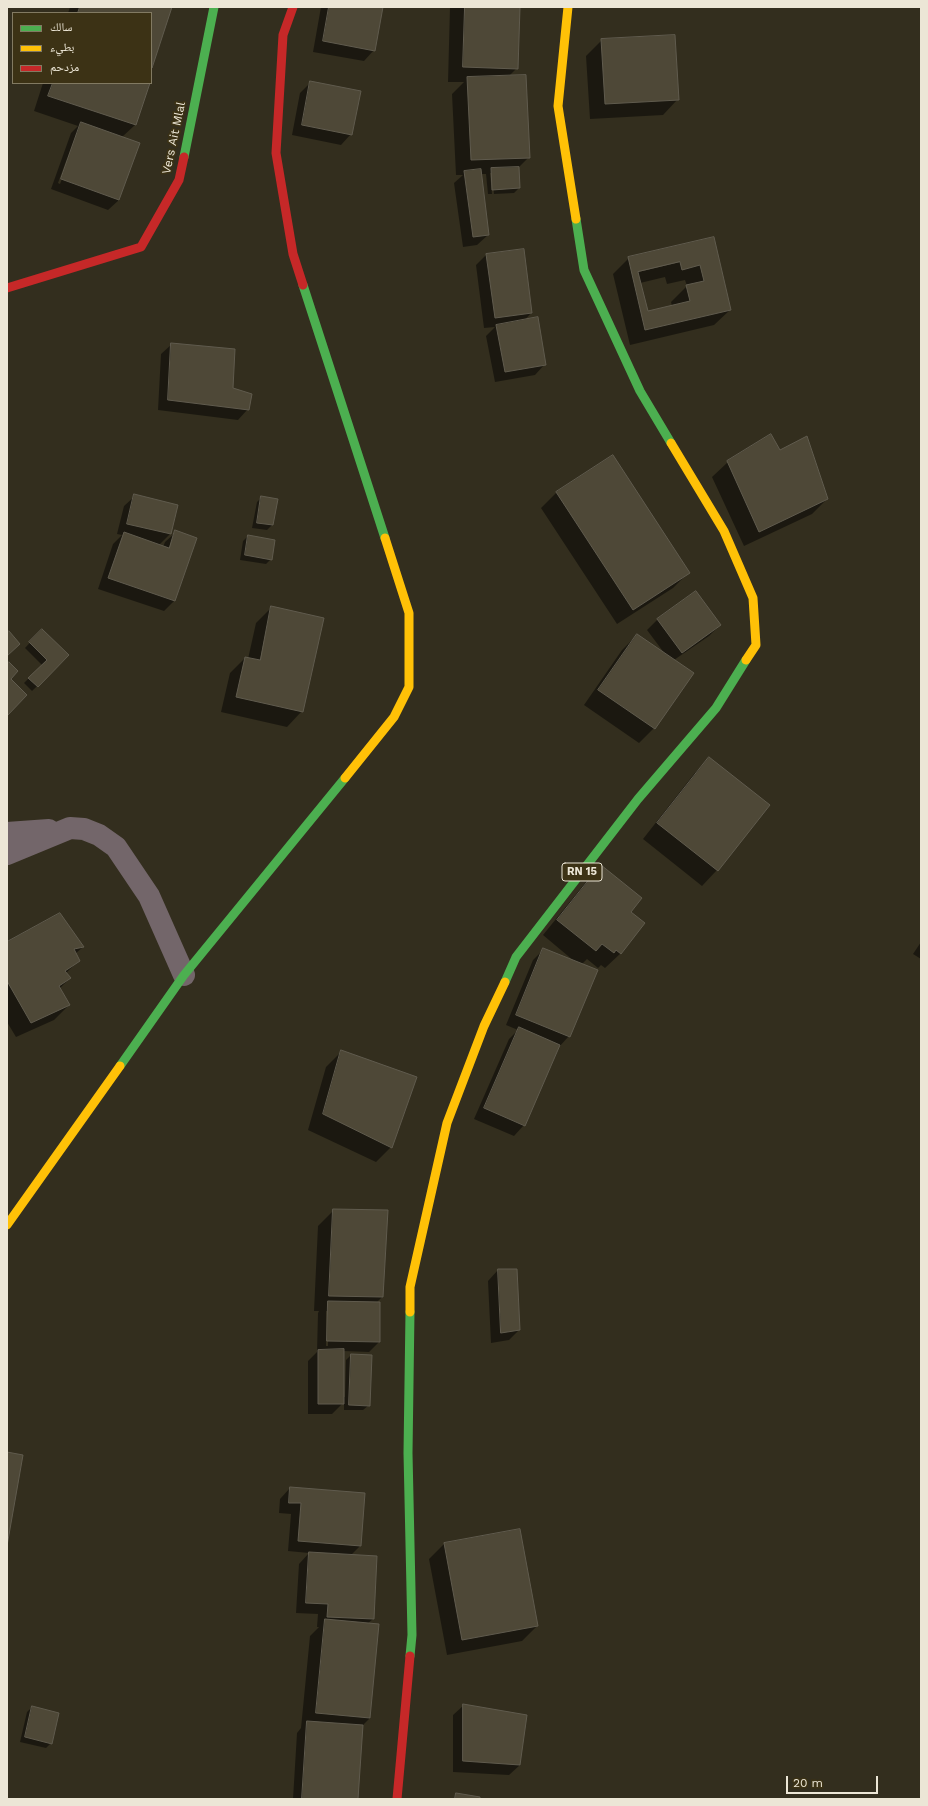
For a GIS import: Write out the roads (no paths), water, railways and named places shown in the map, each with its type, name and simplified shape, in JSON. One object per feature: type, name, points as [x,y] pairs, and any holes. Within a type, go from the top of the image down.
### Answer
[{"type":"main road","name":"Vers Ait Mlal","points":[[7,288],[141,247],[179,180],[214,7]]},
{"type":"main road","points":[[7,1225],[184,975],[394,717],[409,687],[409,613],[294,254],[276,154],[284,35],[292,7]]},
{"type":"main road","name":"RN 15","points":[[397,1799],[403,1747],[412,1635],[408,1453],[410,1287],[447,1123],[484,1026],[516,957],[638,799],[716,708],[756,645],[753,598],[724,531],[640,391],[584,270],[558,106],[568,7]]},
{"type":"street","points":[[7,834],[70,828],[84,829],[99,835],[116,847],[149,896],[184,975]]},
{"type":"street","points":[[7,854],[70,828]]}]
